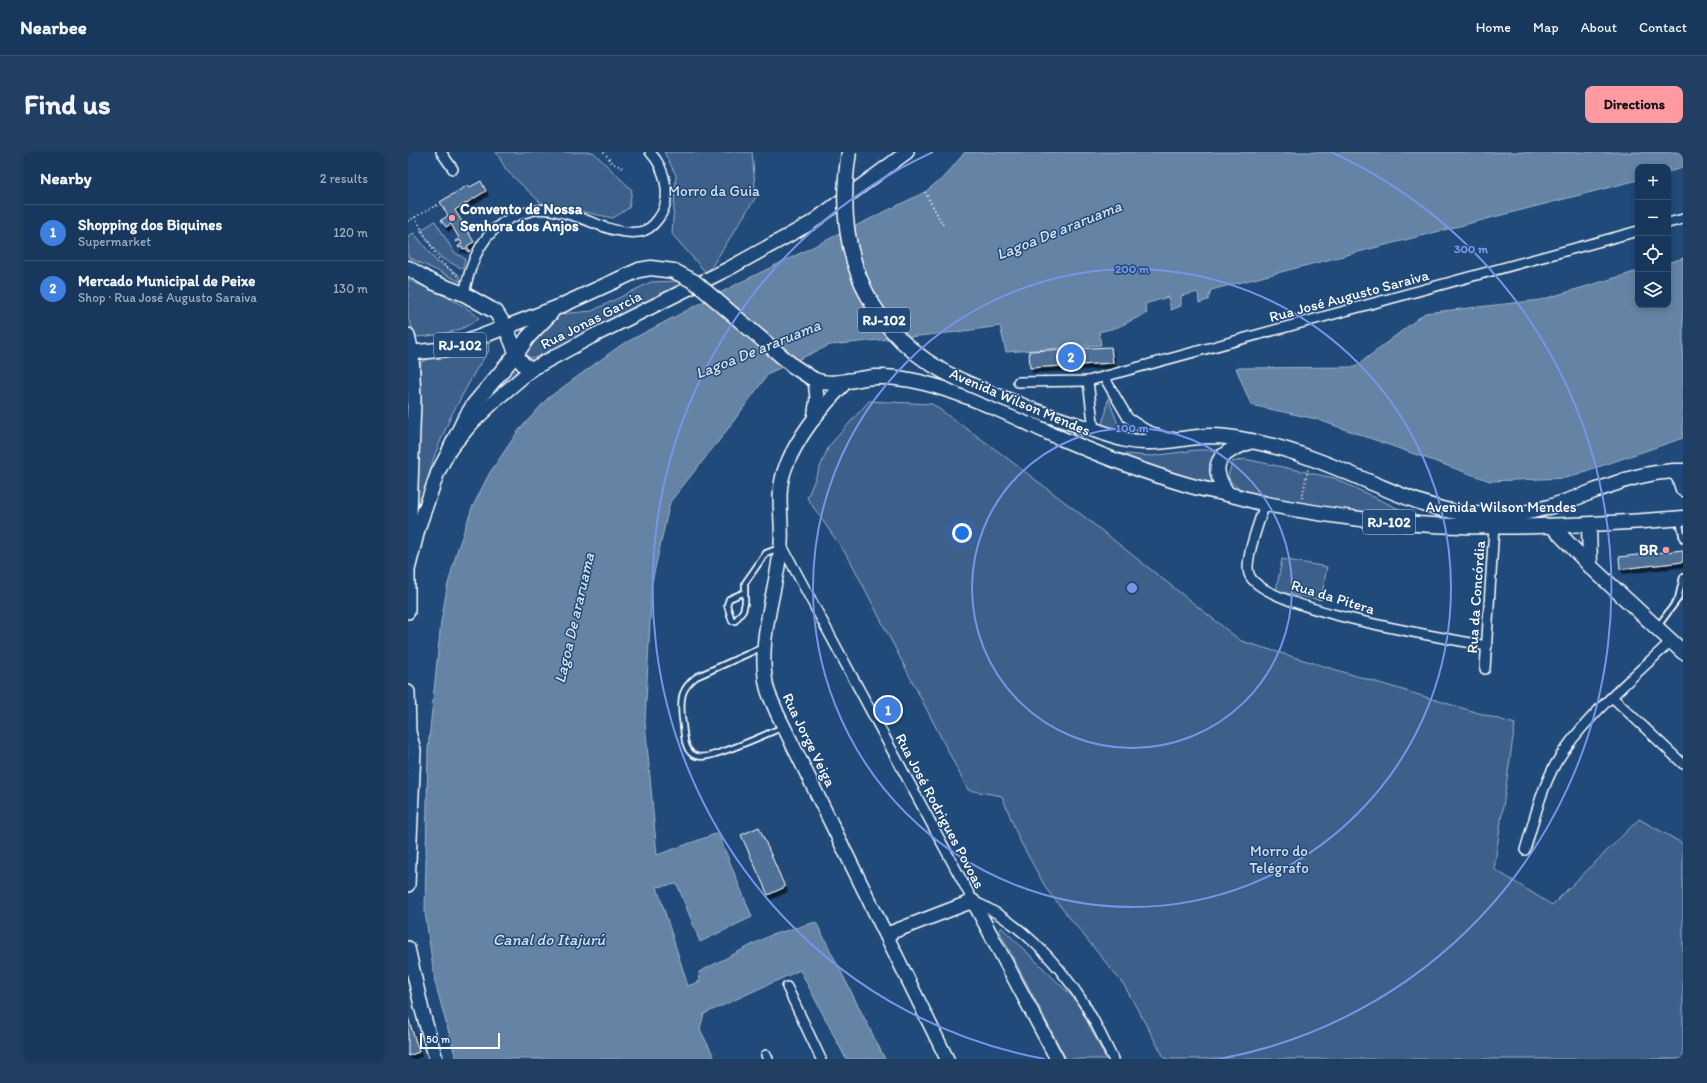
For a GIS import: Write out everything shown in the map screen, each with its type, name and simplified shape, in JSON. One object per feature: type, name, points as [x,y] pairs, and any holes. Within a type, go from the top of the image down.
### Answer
[{"type":"main road","name":"Avenida Wilson Mendes","points":[[849,152],[845,197],[850,248],[853,262],[862,284],[874,306],[890,329],[908,347],[940,369],[1033,410],[1076,426],[1132,442],[1223,436],[1253,441],[1310,458],[1407,497],[1445,510],[1467,513],[1496,514],[1528,512],[1554,505],[1641,476],[1656,472],[1678,471]]},
{"type":"main road","name":"Rua Jonas Garcia","points":[[408,612],[408,570],[426,507],[438,472],[450,449],[477,418],[532,369],[591,337],[728,269],[811,223],[907,152]]},
{"type":"main road","points":[[408,268],[432,282],[465,289],[496,312],[506,328],[517,353],[518,359],[524,365],[532,369]]},
{"type":"main road","name":"RJ-102","points":[[410,353],[448,349],[556,308],[639,270],[651,268],[674,270],[695,282],[793,366],[814,380]]},
{"type":"main road","points":[[450,449],[464,420],[474,404],[517,353],[528,337],[556,308]]},
{"type":"main road","points":[[408,335],[414,400],[408,570]]},
{"type":"main road","name":"Avenida Wilson Mendes","points":[[814,380],[823,383],[875,377],[902,378],[948,390],[1102,455],[1189,485],[1265,504],[1376,521],[1494,527],[1589,525],[1681,515]]},
{"type":"main road","points":[[814,380],[817,398],[814,420]]},
{"type":"main road","name":"Rua Jorge Veiga","points":[[848,380],[814,420],[793,453],[783,477],[779,501],[780,545],[777,579],[764,646],[765,672],[768,689],[784,727],[946,1059]]},
{"type":"main road","points":[[1094,430],[1102,455]]},
{"type":"main road","points":[[1228,494],[1218,480],[1218,464],[1233,448],[1253,441]]},
{"type":"main road","points":[[1678,471],[1683,489]]},
{"type":"main road","points":[[1589,525],[1590,566]]},
{"type":"main road","points":[[1552,526],[1590,566],[1683,652]]},
{"type":"main road","points":[[408,692],[408,733],[414,750],[410,796],[408,885]]},
{"type":"main road","points":[[886,934],[973,901],[1057,1059]]},
{"type":"main road","points":[[408,948],[432,1058]]},
{"type":"street","points":[[441,152],[453,169]]},
{"type":"street","points":[[465,289],[477,251],[487,237],[499,225],[530,210],[550,210],[627,232],[648,230],[660,217],[667,196],[666,186],[662,174],[650,152]]},
{"type":"street","points":[[1671,222],[1683,219]]},
{"type":"street","name":"Rua José Augusto Saraiva","points":[[1018,382],[1088,381],[1635,233]]},
{"type":"street","points":[[1104,377],[1128,418],[1145,429],[1171,440]]},
{"type":"street","points":[[1088,381],[1094,430]]},
{"type":"street","name":"Rua da Pitera","points":[[1265,504],[1248,563],[1248,574],[1257,584],[1284,598],[1360,622],[1487,646]]},
{"type":"street","name":"Rua da Concórdia","points":[[1485,669],[1494,527]]},
{"type":"street","name":"Rua José Rodrigues Povoas","points":[[780,545],[973,901]]},
{"type":"street","points":[[1525,850],[1545,786],[1566,746],[1612,698],[1671,641]]},
{"type":"street","points":[[1612,698],[1683,764]]},
{"type":"street","points":[[973,901],[996,912],[1019,930],[1046,955],[1067,978],[1094,1020],[1113,1059]]},
{"type":"street","points":[[787,987],[821,1059]]},
{"type":"lane","points":[[1681,515],[1683,539]]},
{"type":"lane","points":[[745,592],[729,599],[727,605],[732,621],[735,621],[743,611],[746,603],[745,583],[757,563],[766,553],[780,545]]},
{"type":"lane","points":[[1656,628],[1678,599],[1683,577]]},
{"type":"lane","points":[[764,646],[696,677],[684,688],[682,714],[687,745],[690,751],[696,756],[711,756],[784,727]]},
{"type":"path","points":[[604,152],[612,163],[623,168]]},
{"type":"path","points":[[925,192],[943,225]]},
{"type":"path","points":[[408,221],[436,205]]},
{"type":"path","points":[[416,217],[438,260],[465,289]]},
{"type":"path","points":[[1300,509],[1310,458]]},
{"type":"green space","name":"Morro da Guia","points":[[496,152],[593,152],[632,190],[629,208],[613,218],[541,203],[507,171]]},
{"type":"green space","name":"Morro da Guia","points":[[664,152],[752,152],[756,197],[707,274],[672,234],[676,175]]},
{"type":"green space","points":[[435,221],[454,252],[465,259],[463,269],[441,258],[420,231]]},
{"type":"green space","points":[[414,233],[437,262],[458,274],[461,282],[408,257],[408,236]]},
{"type":"green space","points":[[408,279],[454,301],[471,311],[479,318],[457,330],[442,334],[417,337],[408,319]]},
{"type":"green space","points":[[678,281],[682,287],[535,358],[526,357],[522,351],[550,315],[592,311],[651,282]]},
{"type":"green space","points":[[488,336],[489,351],[476,370],[451,416],[435,454],[420,508],[412,487],[421,362]]},
{"type":"green space","points":[[512,368],[518,376],[496,393],[488,394]]},
{"type":"green space","points":[[1108,398],[1118,424],[1125,434],[1101,426],[1106,412]]},
{"type":"green space","name":"Morro do Telégrafo","points":[[869,401],[932,404],[991,446],[1082,515],[1241,641],[1515,724],[1494,869],[1552,905],[1639,819],[1683,844],[1683,1059],[1165,1059],[1124,985],[1047,890],[1019,839],[1002,796],[968,790],[850,560],[807,498],[829,446]]},
{"type":"green space","points":[[1196,450],[1223,450],[1213,464],[1211,476],[1213,488],[1111,453],[1152,456]]},
{"type":"green space","points":[[1245,459],[1334,478],[1399,509],[1438,523],[1333,508],[1254,494],[1237,487],[1231,482],[1228,476],[1232,462]]},
{"type":"green space","points":[[1282,559],[1327,567],[1321,600],[1276,591]]},
{"type":"green space","points":[[1001,927],[1077,1001],[1106,1059],[1066,1059],[999,930]]},
{"type":"water","name":"Canal do Itajurú","points":[[965,152],[1683,152],[1683,168],[1671,171],[1671,164],[1635,164],[1635,181],[1211,290],[1208,300],[1199,303],[1198,292],[1181,296],[1181,306],[1171,310],[1168,297],[1145,304],[1147,313],[1118,327],[1099,332],[1101,345],[1006,352],[1000,326],[830,345],[769,373],[721,438],[670,502],[652,582],[645,722],[657,855],[718,833],[752,917],[700,942],[677,884],[657,887],[688,986],[700,981],[699,972],[771,935],[816,922],[885,1059],[846,1059],[800,970],[704,1014],[700,1029],[715,1059],[456,1059],[435,982],[425,912],[428,749],[441,622],[447,588],[457,551],[472,508],[489,474],[519,430],[548,398],[621,345],[739,283],[925,192],[946,175]]},
{"type":"water","points":[[1683,258],[1683,438],[1566,478],[1490,481],[1316,419],[1251,405],[1236,368],[1355,367],[1425,313],[1540,300],[1635,272],[1635,308],[1671,308],[1671,262]]},
{"type":"building","name":"Convento de Nossa Senhora dos Anjos","points":[[481,181],[486,191],[455,210],[474,242],[467,246],[470,251],[468,252],[466,248],[459,248],[458,246],[462,244],[460,240],[455,241],[459,238],[451,224],[446,227],[441,220],[448,216],[440,202],[468,185],[470,187]]},
{"type":"building","points":[[1111,347],[1113,363],[1030,368],[1029,351]]},
{"type":"building","points":[[1683,550],[1683,562],[1620,569],[1619,557]]},
{"type":"building","points":[[759,827],[785,887],[768,895],[741,835]]},
{"type":"building","points":[[408,1017],[419,1052],[408,1056]]},
{"type":"place","name":"Convento de Nossa Senhora dos Anjos","points":[[452,218]]},
{"type":"place","name":"Mercado Municipal de Peixe","points":[[1071,357]]},
{"type":"place","name":"BR","points":[[1666,550]]},
{"type":"place","name":"Shopping dos Biquines","points":[[888,710]]},
{"type":"water label","name":"Lagoa De araruama","points":[[1059,230]]},
{"type":"water label","name":"Lagoa De araruama","points":[[758,349]]},
{"type":"water label","name":"Lagoa De araruama","points":[[574,618]]}]
